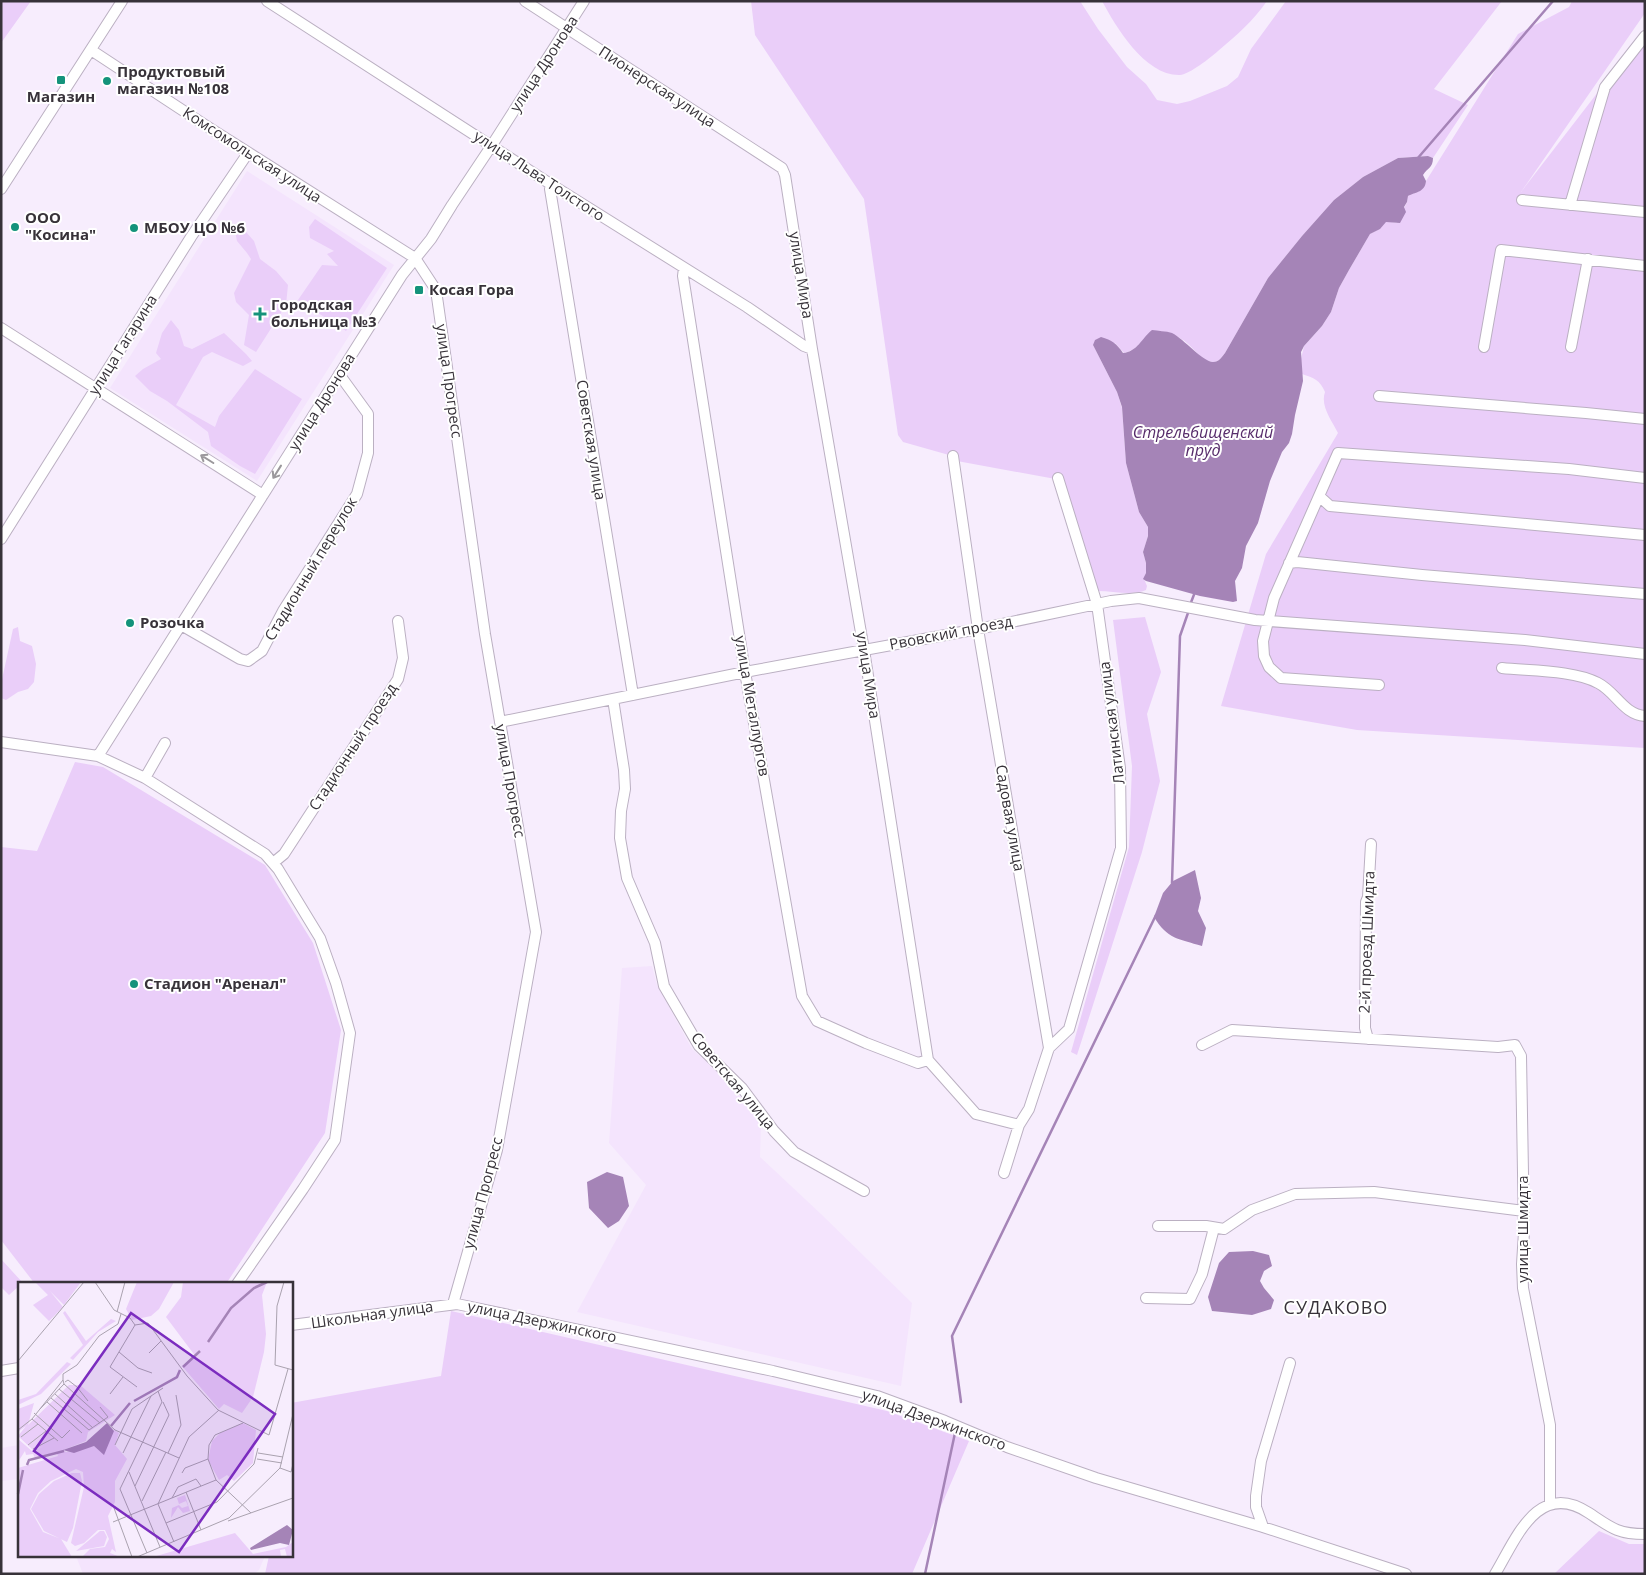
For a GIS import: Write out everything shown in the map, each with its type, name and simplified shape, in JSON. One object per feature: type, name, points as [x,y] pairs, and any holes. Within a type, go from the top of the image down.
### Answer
[{"type":"street","points":[[1,189],[122,1]]},
{"type":"street","name":"улица Льва Толстого","points":[[267,1],[552,185],[812,349]]},
{"type":"street","name":"Пионерская улица","points":[[525,1],[782,168],[785,175]]},
{"type":"street","name":"улица Дронова","points":[[98,756],[397,283],[432,239],[584,1]]},
{"type":"street","points":[[1570,205],[1605,87],[1645,36]]},
{"type":"street","name":"Комсомольская улица","points":[[91,50],[248,153],[416,258]]},
{"type":"street","name":"улица Гагарина","points":[[1,539],[191,237],[248,153]]},
{"type":"street","name":"улица Мира","points":[[785,175],[812,349],[864,650],[928,1060]]},
{"type":"street","name":"Советская улица","points":[[552,185],[550,189],[551,199],[633,695]]},
{"type":"street","points":[[1522,200],[1645,212]]},
{"type":"street","points":[[1484,347],[1501,250],[1645,266]]},
{"type":"street","name":"улица Прогресс","points":[[416,258],[436,290],[484,634],[536,932],[497,1150],[453,1304]]},
{"type":"street","points":[[1571,347],[1588,260]]},
{"type":"street","name":"улица Металлургов","points":[[684,268],[683,276],[745,672],[802,996],[817,1021],[918,1063],[928,1060]]},
{"type":"street","points":[[1,328],[263,495]]},
{"type":"street","name":"Стадионный переулок","points":[[181,626],[240,659],[248,661],[262,651],[283,611],[357,494],[368,452],[368,414],[339,374]]},
{"type":"street","points":[[1379,396],[1645,419]]},
{"type":"street","points":[[1379,685],[1281,678],[1269,666],[1264,656],[1264,641],[1274,598],[1338,453],[1569,469],[1645,478]]},
{"type":"street","name":"Садовая улица","points":[[953,456],[978,629],[1049,1048],[1029,1109],[1018,1125],[1004,1173]]},
{"type":"street","name":"Латинская улица","points":[[1049,1048],[1069,1029],[1121,848],[1120,768],[1097,604],[1058,478]]},
{"type":"street","points":[[1319,496],[1330,506],[1645,535]]},
{"type":"street","points":[[1289,563],[1297,562],[1645,594]]},
{"type":"street","name":"Рвовский проезд","points":[[500,722],[745,672],[978,629],[1097,604],[1139,598],[1255,620],[1525,640],[1645,654]]},
{"type":"street","name":"Стадионный проезд","points":[[273,863],[284,854],[398,679],[403,658],[398,620]]},
{"type":"street","points":[[1502,668],[1575,675],[1598,683],[1612,693],[1624,707],[1638,715],[1645,716]]},
{"type":"street","name":"Советская улица","points":[[613,699],[626,789],[621,811],[620,838],[627,878],[655,943],[664,986],[699,1046],[742,1088],[774,1131],[794,1152],[864,1191]]},
{"type":"street","points":[[1,742],[98,756],[145,778],[265,854],[273,863],[320,938],[336,983],[350,1033],[335,1140],[238,1282]]},
{"type":"street","points":[[145,778],[165,743]]},
{"type":"street","name":"2-й проезд Шмидта","points":[[1368,1039],[1365,1028],[1366,902],[1368,897],[1371,844]]},
{"type":"street","points":[[1202,1045],[1232,1030],[1368,1039]]},
{"type":"street","name":"улица Шмидта","points":[[1368,1039],[1498,1047],[1515,1044],[1521,1056],[1524,1211],[1523,1288],[1550,1426],[1550,1503]]},
{"type":"street","points":[[928,1060],[976,1114],[1018,1125]]},
{"type":"street","points":[[1158,1226],[1206,1226],[1224,1229],[1252,1210],[1295,1194],[1374,1192],[1524,1211]]},
{"type":"street","points":[[1146,1298],[1190,1299],[1202,1274],[1214,1228]]},
{"type":"street","name":"Школьная улица","points":[[292,1325],[453,1304]]},
{"type":"street","name":"улица Дзержинского","points":[[453,1304],[470,1306],[774,1371],[877,1396],[1008,1447],[1096,1478],[1262,1527],[1406,1574]]},
{"type":"street","points":[[1262,1527],[1256,1507],[1261,1461],[1290,1363]]},
{"type":"street","points":[[1,1371],[18,1368]]},
{"type":"street","points":[[1495,1574],[1530,1517],[1540,1508],[1550,1503],[1570,1504],[1586,1511],[1611,1528],[1629,1534],[1645,1534]]},
{"type":"shaded area","points":[[1,1],[31,1],[1,43]]},
{"type":"shaded area","points":[[751,1],[1080,1],[1098,29],[1127,67],[1146,84],[1157,100],[1177,104],[1190,101],[1227,86],[1238,77],[1251,49],[1286,1],[1502,1],[1434,89],[1468,105],[1433,158],[1428,156],[1398,158],[1363,177],[1334,200],[1268,278],[1220,359],[1213,362],[1206,360],[1180,338],[1157,331],[1152,331],[1129,352],[1124,353],[1115,343],[1093,345],[1117,392],[1122,408],[1126,463],[1139,512],[1148,527],[1148,536],[1143,552],[1146,563],[1144,579],[1147,586],[1146,590],[1129,593],[1098,591],[1061,480],[957,461],[949,455],[903,442],[898,435],[864,199],[755,35]]},
{"type":"shaded area","points":[[1102,1],[1267,1],[1238,33],[1210,58],[1189,72],[1180,75],[1167,73],[1155,68],[1144,59],[1115,24]]},
{"type":"shaded area","points":[[1572,1],[1645,1],[1645,13],[1521,192],[1645,31],[1645,748],[1357,730],[1221,706],[1266,554],[1338,433],[1325,408],[1325,392],[1323,388],[1316,380],[1302,374],[1301,359],[1304,346],[1322,326],[1331,312],[1339,288],[1370,234],[1379,229],[1386,221],[1397,223],[1408,196],[1424,187],[1518,34],[1569,7]]},
{"type":"shaded area","name":"Городская больница №3","points":[[247,171],[394,265],[257,481],[110,388]]},
{"type":"shaded area","points":[[315,219],[387,268],[346,331],[298,300],[322,265],[338,266],[327,254],[334,251],[310,238],[309,227]]},
{"type":"shaded area","points":[[238,223],[254,241],[260,259],[276,271],[288,285],[286,305],[256,352],[244,345],[249,315],[236,302],[234,293],[251,259],[237,241],[234,227]]},
{"type":"shaded area","points":[[171,320],[179,330],[184,346],[192,349],[224,333],[252,361],[243,366],[212,352],[203,357],[176,405],[215,427],[219,416],[255,369],[302,399],[255,474],[211,446],[208,432],[167,401],[150,391],[135,376],[161,359],[156,353],[162,333]]},
{"type":"shaded area","points":[[1145,617],[1161,672],[1147,714],[1160,781],[1142,852],[1077,1055],[1071,1052],[1129,847],[1132,766],[1113,620]]},
{"type":"shaded area","points":[[18,627],[20,641],[32,646],[36,664],[34,682],[28,689],[18,692],[6,700],[1,698],[1,684],[13,629]]},
{"type":"shaded area","points":[[75,762],[103,767],[265,865],[313,943],[341,1030],[325,1133],[227,1282],[33,1282],[1,1240],[1,847],[37,851]]},
{"type":"shaded area","points":[[652,966],[657,985],[692,1049],[727,1080],[761,1122],[760,1157],[912,1303],[901,1386],[577,1312],[646,1185],[609,1143],[622,968]]},
{"type":"shaded area","points":[[1,1259],[22,1282],[18,1282],[18,1287],[9,1295],[1,1287]]},
{"type":"shaded area","points":[[451,1311],[887,1411],[969,1441],[912,1574],[265,1574],[269,1558],[292,1558],[292,1403],[441,1376]]},
{"type":"shaded area","points":[[18,1445],[18,1479],[1,1481],[1,1448]]},
{"type":"shaded area","points":[[1599,1531],[1629,1544],[1645,1544],[1645,1574],[1554,1574]]},
{"type":"shaded area","points":[[77,1558],[264,1558],[259,1570],[254,1574],[83,1574]]},
{"type":"water","name":"Стрельбищенский пруд","points":[[1428,156],[1433,158],[1433,161],[1423,175],[1426,181],[1424,187],[1420,191],[1408,196],[1404,207],[1406,212],[1400,223],[1386,222],[1380,229],[1370,234],[1339,288],[1331,312],[1301,352],[1303,381],[1292,434],[1270,481],[1258,523],[1246,546],[1242,568],[1235,581],[1237,601],[1233,602],[1200,596],[1143,579],[1146,573],[1146,563],[1143,552],[1148,536],[1148,527],[1139,512],[1126,463],[1122,407],[1117,392],[1093,345],[1095,340],[1101,337],[1108,340],[1123,353],[1136,347],[1152,330],[1167,332],[1177,336],[1209,361],[1217,361],[1225,353],[1268,278],[1334,200],[1363,177],[1398,158]]},
{"type":"water","points":[[1195,870],[1201,898],[1198,911],[1206,928],[1202,946],[1180,940],[1169,934],[1154,917],[1163,893],[1173,881]]},
{"type":"water","points":[[607,1172],[623,1177],[629,1206],[619,1221],[608,1228],[589,1208],[587,1182]]},
{"type":"water","points":[[1253,1251],[1269,1255],[1272,1266],[1264,1271],[1260,1281],[1274,1300],[1271,1309],[1252,1315],[1212,1311],[1208,1297],[1219,1263],[1229,1252]]},
{"type":"waterway","points":[[1417,159],[1553,1]]},
{"type":"waterway","points":[[1190,605],[1195,592]]},
{"type":"waterway","points":[[1172,883],[1180,636],[1189,610]]},
{"type":"waterway","points":[[961,1402],[952,1336],[1156,915]]},
{"type":"waterway","points":[[925,1574],[955,1433]]},
{"type":"place","name":"Магазин","points":[[61,80]]},
{"type":"place","name":"Продуктовый магазин №108","points":[[107,81]]},
{"type":"place","name":"ООО \"Косина\"","points":[[15,227]]},
{"type":"place","name":"МБОУ ЦО №6","points":[[134,228]]},
{"type":"place","name":"Косая Гора","points":[[419,290]]},
{"type":"place","name":"Городская больница №3","points":[[260,314]]},
{"type":"place","name":"Розочка","points":[[130,623]]},
{"type":"place","name":"Стадион \"Аренал\"","points":[[134,984]]},
{"type":"district","name":"СУДАКОВО","points":[[1336,1308]]}]
